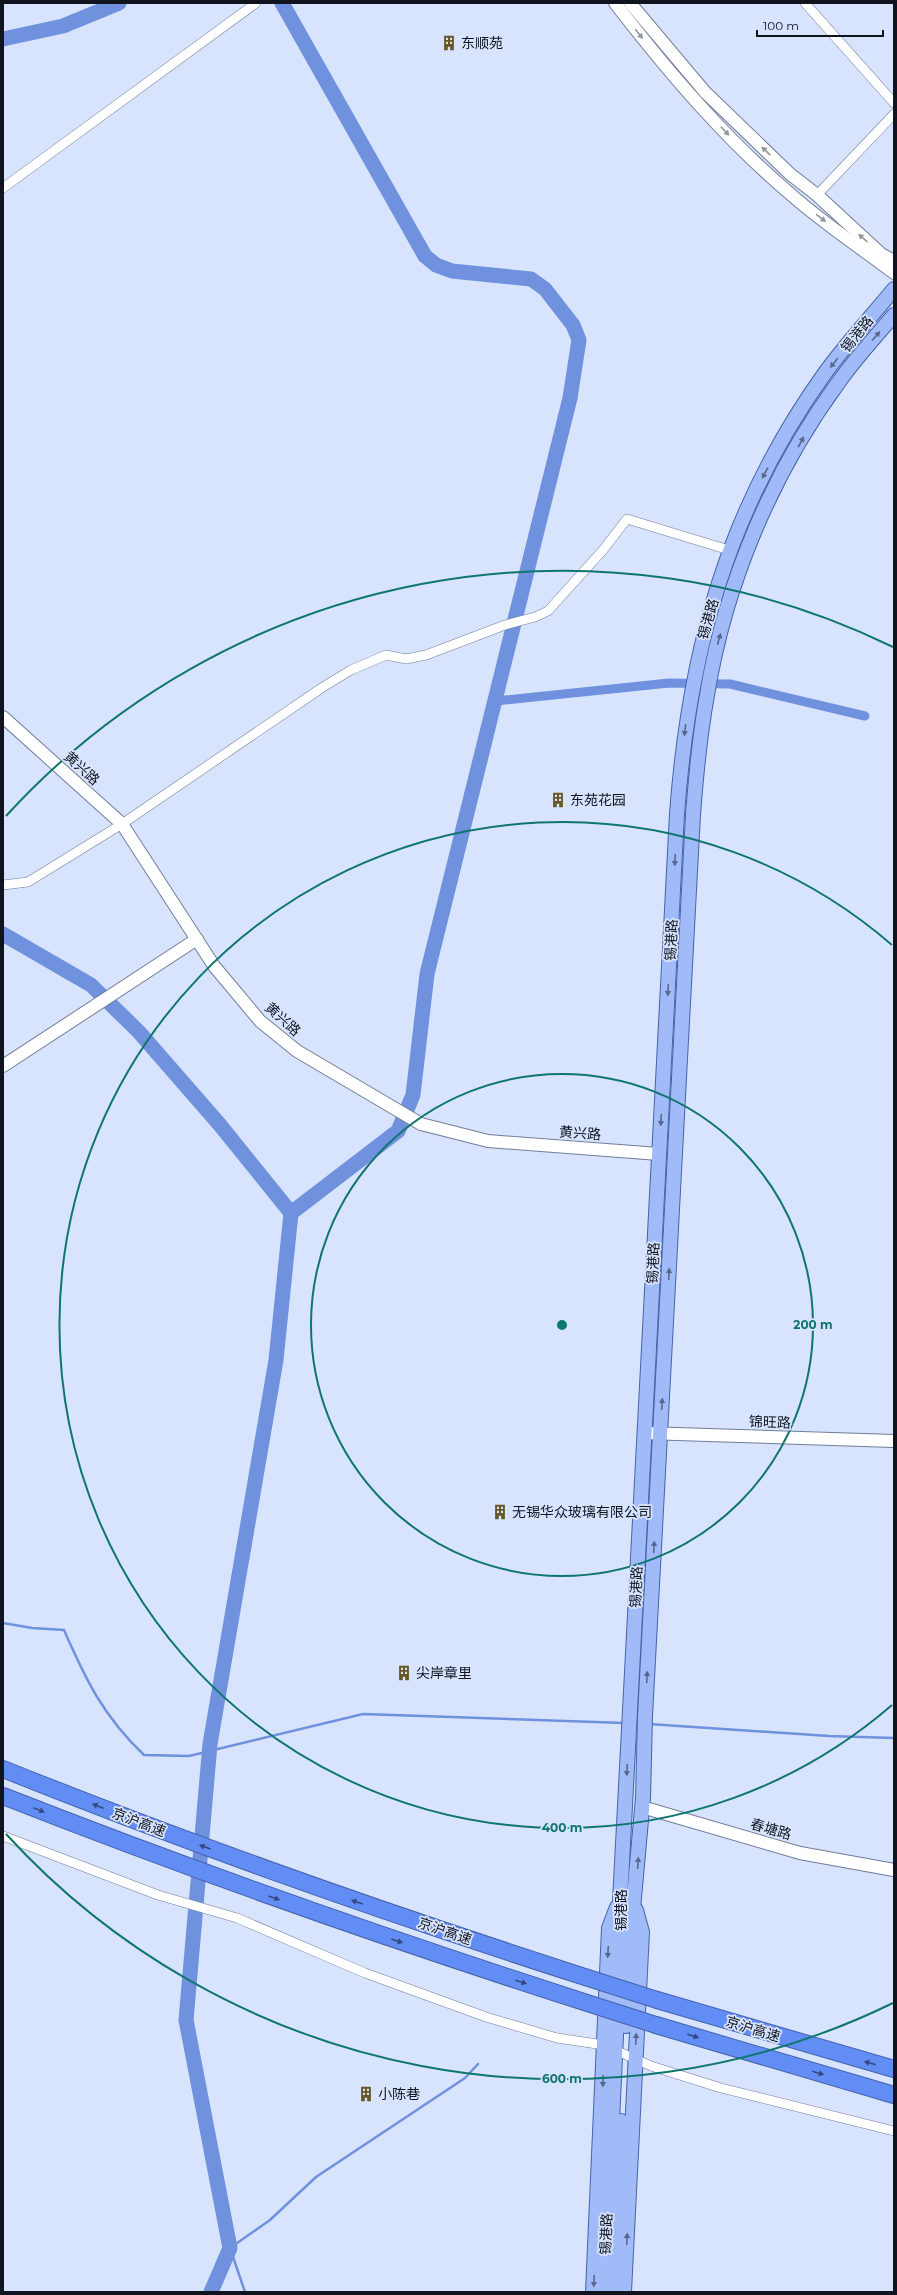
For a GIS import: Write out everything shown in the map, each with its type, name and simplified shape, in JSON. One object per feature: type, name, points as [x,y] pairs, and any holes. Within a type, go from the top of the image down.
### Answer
[{"type":"highway","name":"京沪高速","points":[[3,1769],[169,1834],[362,1903],[657,2000],[894,2070]]},
{"type":"highway","name":"京沪高速","points":[[3,1796],[238,1885],[464,1964],[656,2025],[894,2095]]},
{"type":"main road","name":"锡港路","points":[[614,2292],[620,2051],[609,1928],[620,1900],[677,814],[690,692],[702,639],[729,550],[752,499],[795,418],[825,373],[894,289]]},
{"type":"main road","name":"锡港路","points":[[604,2292],[620,2051],[642,1932],[634,1902],[642,1802],[644,1732],[694,814],[707,694],[710,677],[732,594],[766,506],[809,427],[838,382],[894,315]]},
{"type":"main road","points":[[594,2292],[620,2051]]},
{"type":"main road","points":[[620,2051],[624,2292]]},
{"type":"street","points":[[3,188],[256,3]]},
{"type":"street","points":[[615,3],[689,94],[755,162],[795,199],[894,273]]},
{"type":"street","points":[[630,3],[705,92],[790,174],[817,195],[881,254],[894,261]]},
{"type":"street","points":[[805,3],[894,103]]},
{"type":"street","points":[[817,195],[894,114]]},
{"type":"street","points":[[3,885],[28,882],[122,824],[323,687],[351,670],[386,655],[406,659],[426,655],[505,625],[535,618],[548,611],[603,550],[627,519],[729,550]]},
{"type":"street","name":"黄兴路","points":[[3,717],[122,824],[214,966],[260,1021],[297,1052],[391,1108],[421,1124],[488,1141],[659,1154]]},
{"type":"street","points":[[3,1066],[197,939]]},
{"type":"street","name":"锦旺路","points":[[644,1433],[894,1441]]},
{"type":"street","name":"春塘路","points":[[642,1802],[801,1845],[894,1863]]},
{"type":"street","name":"春塘路","points":[[642,1802],[800,1853],[894,1870]]},
{"type":"street","points":[[3,1836],[182,1902],[237,1918],[364,1974],[486,2017],[557,2038],[620,2051],[651,2066],[721,2088],[894,2131]]},
{"type":"waterway","points":[[3,39],[63,26],[119,3]]},
{"type":"waterway","points":[[211,2292],[230,2248],[186,2020],[210,1744],[276,1360],[291,1213],[398,1131],[413,1095],[427,974],[570,398],[579,340],[573,325],[545,289],[531,279],[452,271],[436,265],[425,256],[282,3]]},
{"type":"waterway","points":[[495,701],[669,683],[730,684],[865,716]]},
{"type":"waterway","points":[[3,934],[91,985],[139,1032],[220,1125],[291,1213]]},
{"type":"waterway","points":[[3,1623],[32,1628],[64,1630],[97,1697],[117,1726],[144,1755],[189,1756],[363,1714],[624,1723]]},
{"type":"waterway","points":[[649,1724],[829,1736],[894,1738]]},
{"type":"waterway","points":[[245,2292],[230,2248],[270,2220],[316,2177],[465,2078],[478,2064]]},
{"type":"place","name":"东顺苑","points":[[449,43]]},
{"type":"place","name":"东苑花园","points":[[558,800]]},
{"type":"place","name":"无锡华众玻璃有限公司","points":[[500,1512]]},
{"type":"place","name":"尖岸章里","points":[[404,1673]]},
{"type":"place","name":"小陈巷","points":[[366,2094]]}]
